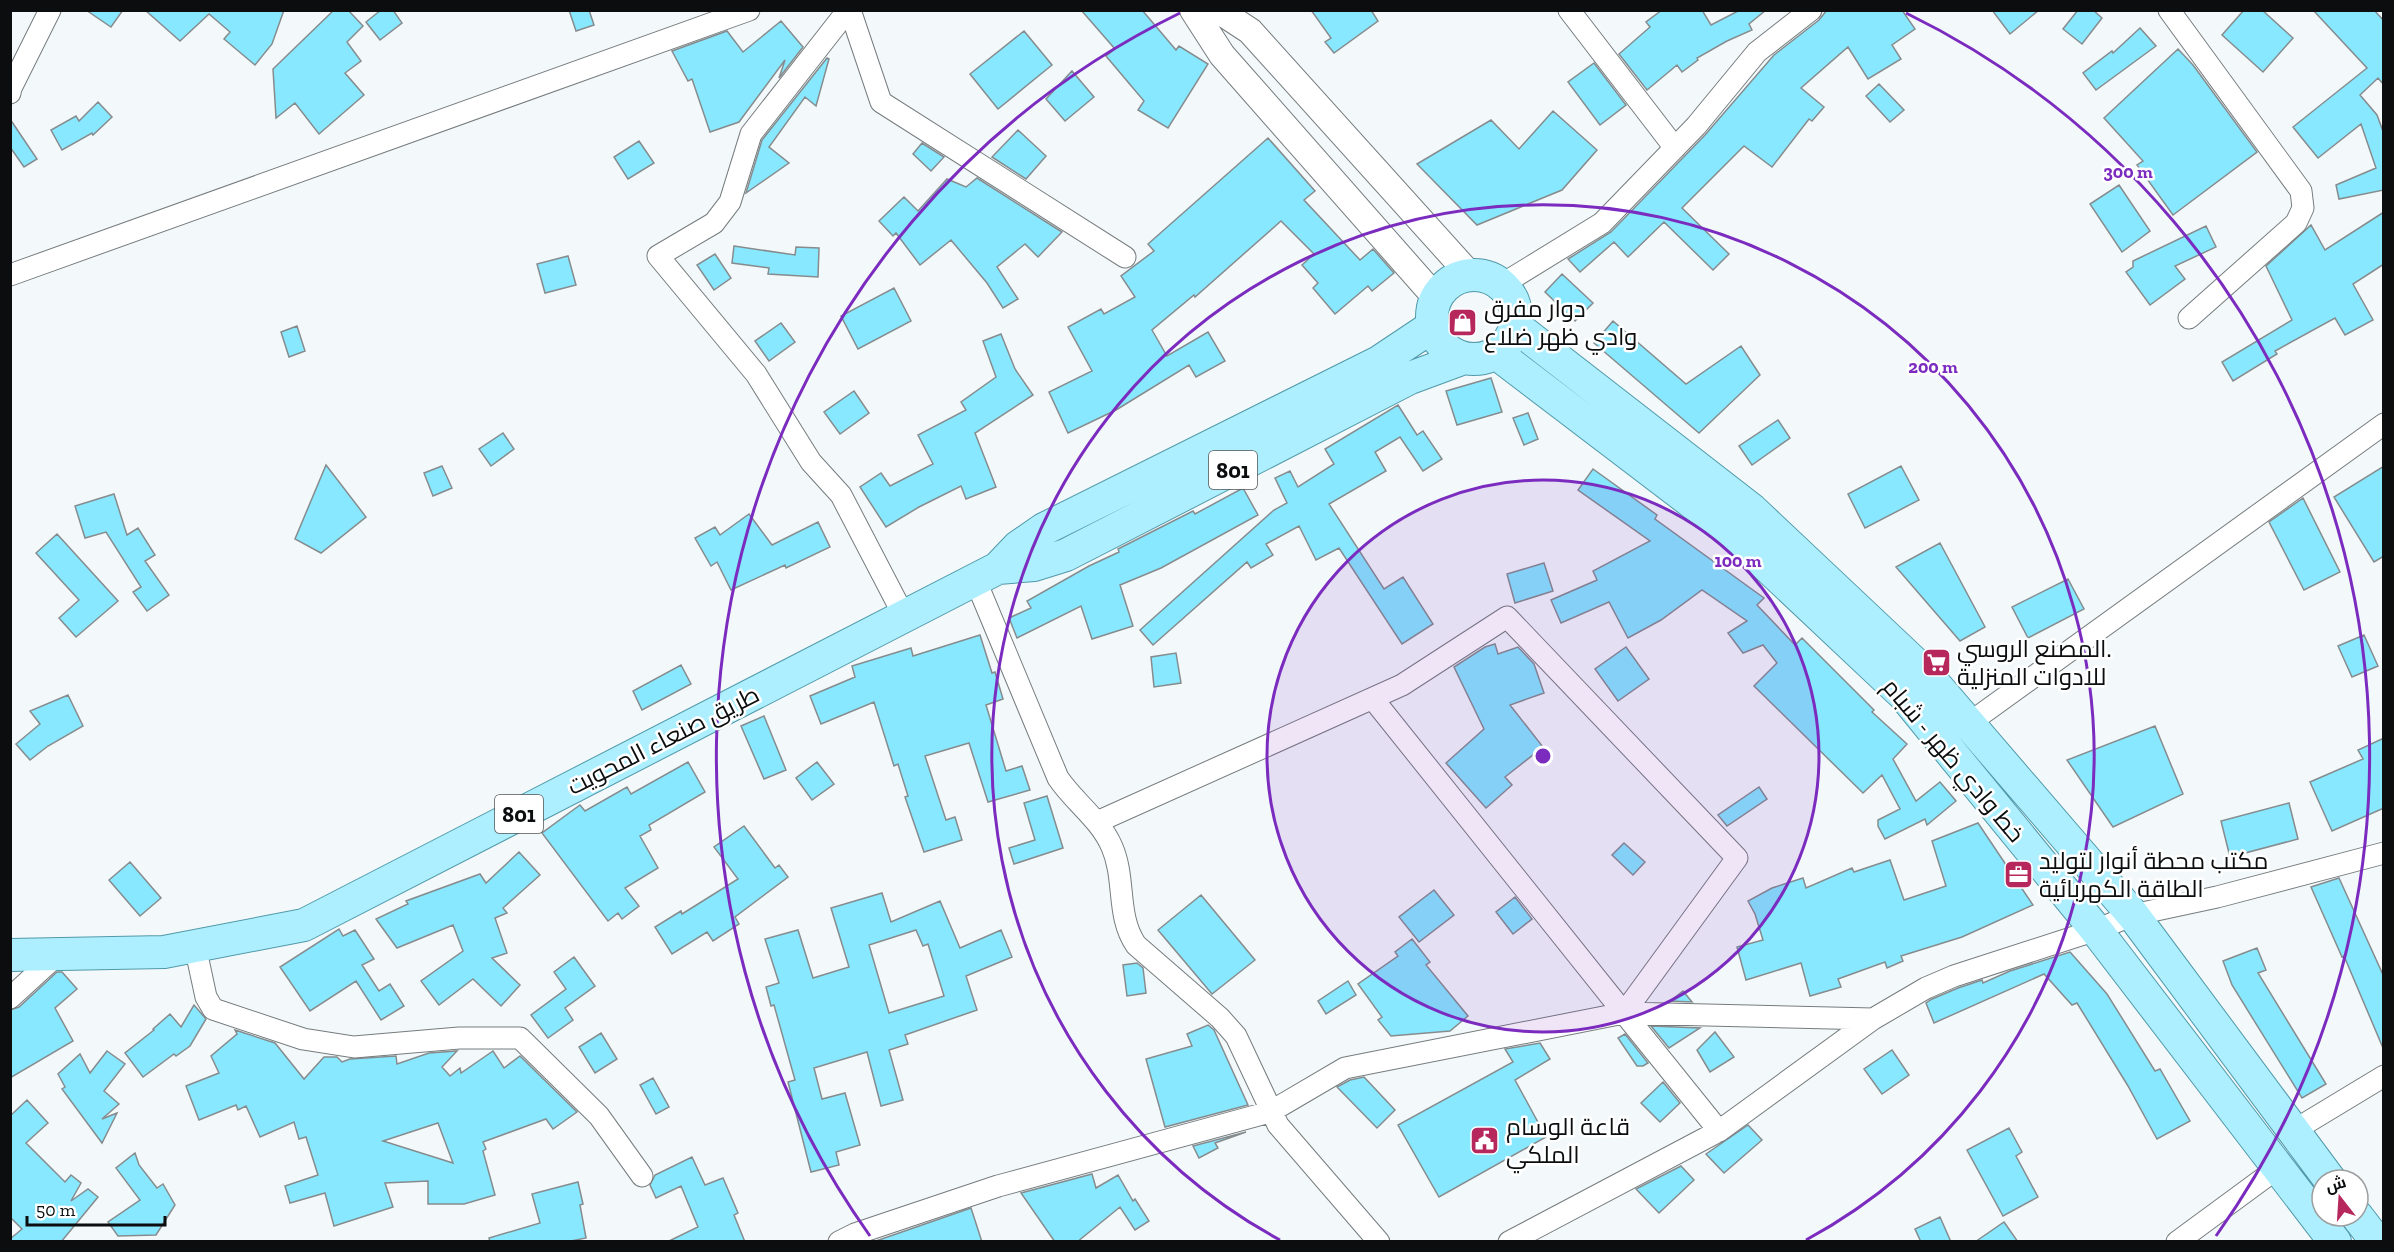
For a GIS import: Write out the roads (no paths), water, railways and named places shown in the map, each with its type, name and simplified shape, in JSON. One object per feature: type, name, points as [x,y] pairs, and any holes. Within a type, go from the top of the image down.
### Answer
[{"type":"main road","points":[[1471,276],[1487,277],[1501,285],[1511,297],[1516,311],[1515,326],[1509,341],[1496,353],[1481,359],[1464,358],[1449,351],[1438,339],[1435,312],[1445,287],[1457,279],[1471,276]]},
{"type":"main road","name":"طريق صنعاء المحويت","points":[[10,956],[164,952],[304,925],[987,573],[1044,529],[1379,362],[1435,312]]},
{"type":"main road","name":"خط وادي ظهر - شبام","points":[[1515,326],[1752,510],[1926,674],[2133,915],[2321,1168]]},
{"type":"main road","name":"خط وادي ظهر - شبام","points":[[1496,353],[1731,532],[1904,694],[2096,930],[2335,1242]]},
{"type":"main road","name":"طريق صنعاء المحويت","points":[[987,573],[1034,565],[1066,555],[1410,378],[1464,358]]},
{"type":"main road","points":[[2366,1228],[2377,1242]]},
{"type":"street","points":[[10,93],[50,10]]},
{"type":"street","points":[[10,275],[748,10]]},
{"type":"street","points":[[849,10],[881,102],[1125,257]]},
{"type":"street","points":[[849,10],[751,134],[730,202],[714,223],[658,256],[756,374],[811,462],[841,495],[904,616]]},
{"type":"street","points":[[1194,10],[1222,55],[1435,312]]},
{"type":"street","points":[[1218,10],[1250,31],[1471,276]]},
{"type":"street","points":[[1569,10],[1675,148]]},
{"type":"street","points":[[1501,285],[1602,223],[1696,126],[1757,52],[1811,10]]},
{"type":"street","points":[[2169,10],[2301,191],[2303,208],[2296,223],[2189,318]]},
{"type":"street","points":[[1968,724],[2384,424]]},
{"type":"street","points":[[987,573],[1054,772],[1066,790],[1098,822],[1109,841],[1117,863],[1123,918],[1130,936],[1136,945],[1220,1018],[1236,1036],[1247,1056],[1270,1112],[1287,1136],[1379,1242]]},
{"type":"street","points":[[1098,822],[1402,686],[1507,617],[1737,858],[1624,1014]]},
{"type":"street","points":[[1373,699],[1719,1131]]},
{"type":"street","points":[[1509,1242],[1719,1131],[1873,1019],[1899,1002],[1954,976],[2096,930],[2133,915],[2217,897],[2384,853]]},
{"type":"street","points":[[195,946],[206,997],[213,1009],[303,1039],[354,1047],[459,1038],[520,1038],[599,1116],[642,1176]]},
{"type":"street","points":[[10,998],[56,956]]},
{"type":"street","points":[[845,1240],[998,1186],[1270,1112],[1345,1068],[1624,1014],[1873,1019]]},
{"type":"street","points":[[2293,1131],[2384,1076]]},
{"type":"street","points":[[2177,1242],[2279,1167]]},
{"type":"place","name":"دوار مفرق وادي ظهر ضلاع","points":[[1463,322]]},
{"type":"place","name":"المصنع الروسي. للادوات المنزلية","points":[[1936,662]]},
{"type":"place","name":"مكتب محطة أنوار لتوليد الطاقة الكهربائية","points":[[2018,874]]},
{"type":"place","name":"قاعة الوسام الملكي","points":[[1485,1140]]}]
